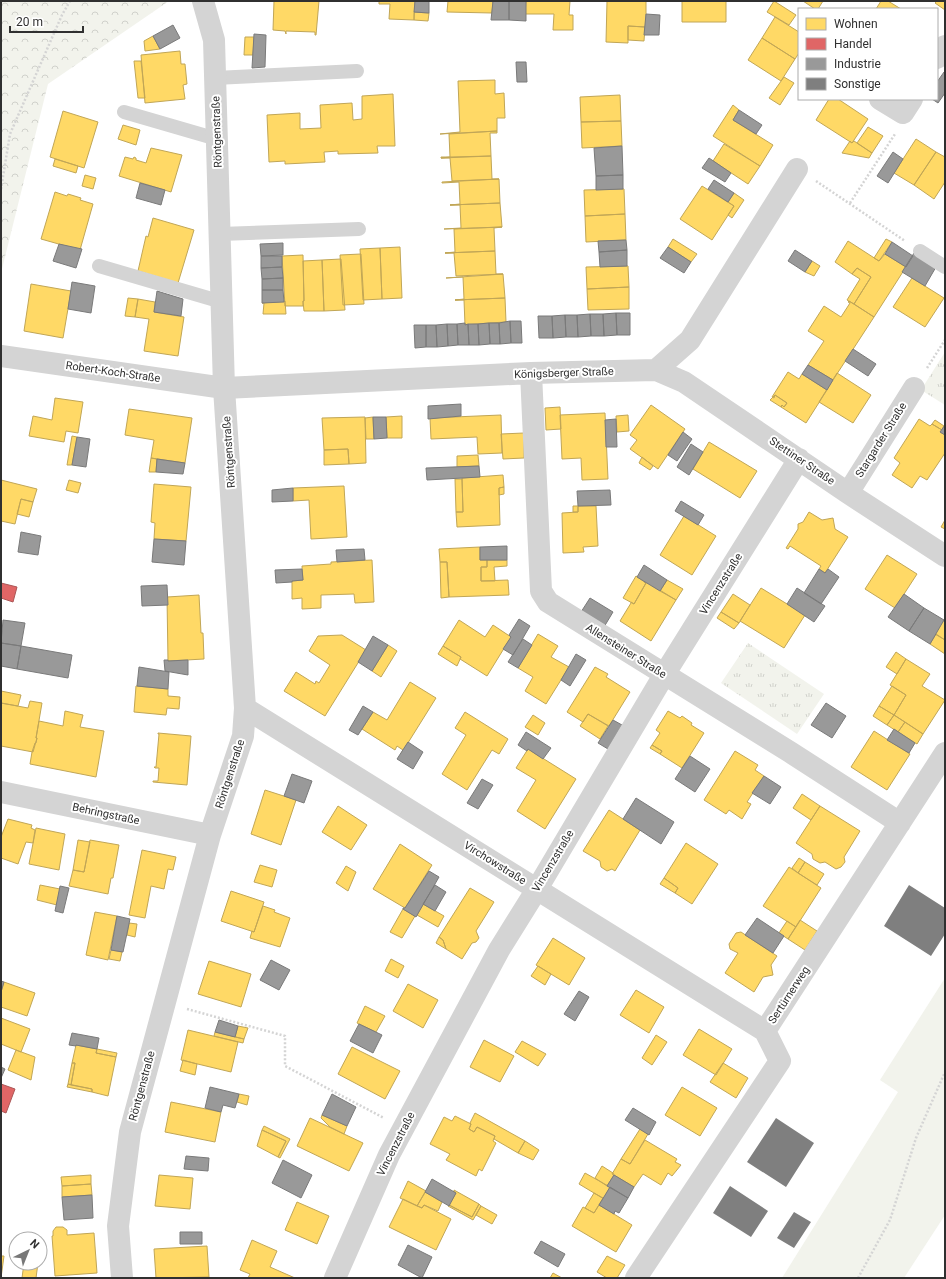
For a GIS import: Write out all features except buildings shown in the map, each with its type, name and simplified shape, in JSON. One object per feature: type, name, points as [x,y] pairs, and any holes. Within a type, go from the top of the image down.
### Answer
[{"type":"street","name":"Röntgenstraße","points":[[122,1278],[118,1226],[130,1132],[210,835],[243,736],[245,708],[224,388],[214,40],[203,1]]},
{"type":"street","points":[[938,56],[945,46]]},
{"type":"street","points":[[884,100],[907,106]]},
{"type":"street","points":[[656,370],[690,340],[797,169]]},
{"type":"street","name":"Robert-Koch-Straße","points":[[1,356],[224,388]]},
{"type":"street","name":"Königsberger Straße","points":[[224,388],[531,373],[656,370]]},
{"type":"street","name":"Stettiner Straße","points":[[656,370],[684,382],[848,493],[945,556]]},
{"type":"street","name":"Allensteiner Straße","points":[[531,373],[540,591],[548,602],[790,752],[900,824]]},
{"type":"street","name":"Stargarder Straße","points":[[848,493],[914,388]]},
{"type":"street","name":"Vincenzstraße","points":[[335,1278],[389,1155],[499,950],[537,889],[664,675],[799,459]]},
{"type":"street","name":"Virchowstraße","points":[[245,708],[765,1031]]},
{"type":"street","name":"Sertürnerweg","points":[[636,1278],[780,1061],[765,1031],[945,753]]},
{"type":"street","name":"Behringstraße","points":[[1,792],[210,835]]},
{"type":"lane","points":[[215,78],[358,71]]},
{"type":"lane","points":[[124,112],[217,139]]},
{"type":"lane","points":[[220,234],[359,229]]},
{"type":"lane","points":[[920,251],[945,267]]},
{"type":"lane","points":[[99,266],[222,302]]},
{"type":"path","points":[[1,189],[10,134],[62,15],[70,1]]},
{"type":"path","points":[[850,203],[900,127],[907,106]]},
{"type":"path","points":[[797,169],[920,251]]},
{"type":"path","points":[[914,388],[945,340]]},
{"type":"path","points":[[165,1003],[285,1036],[284,1066],[404,1128]]},
{"type":"path","points":[[858,1278],[890,1220],[916,1138],[945,1072]]},
{"type":"green space","points":[[1,1],[169,1],[48,84],[1,273]]},
{"type":"green space","points":[[945,352],[945,405],[921,390]]},
{"type":"green space","points":[[748,643],[824,694],[797,734],[721,683]]},
{"type":"green space","points":[[945,978],[945,1215],[904,1278],[782,1278],[898,1092],[880,1080]]}]
